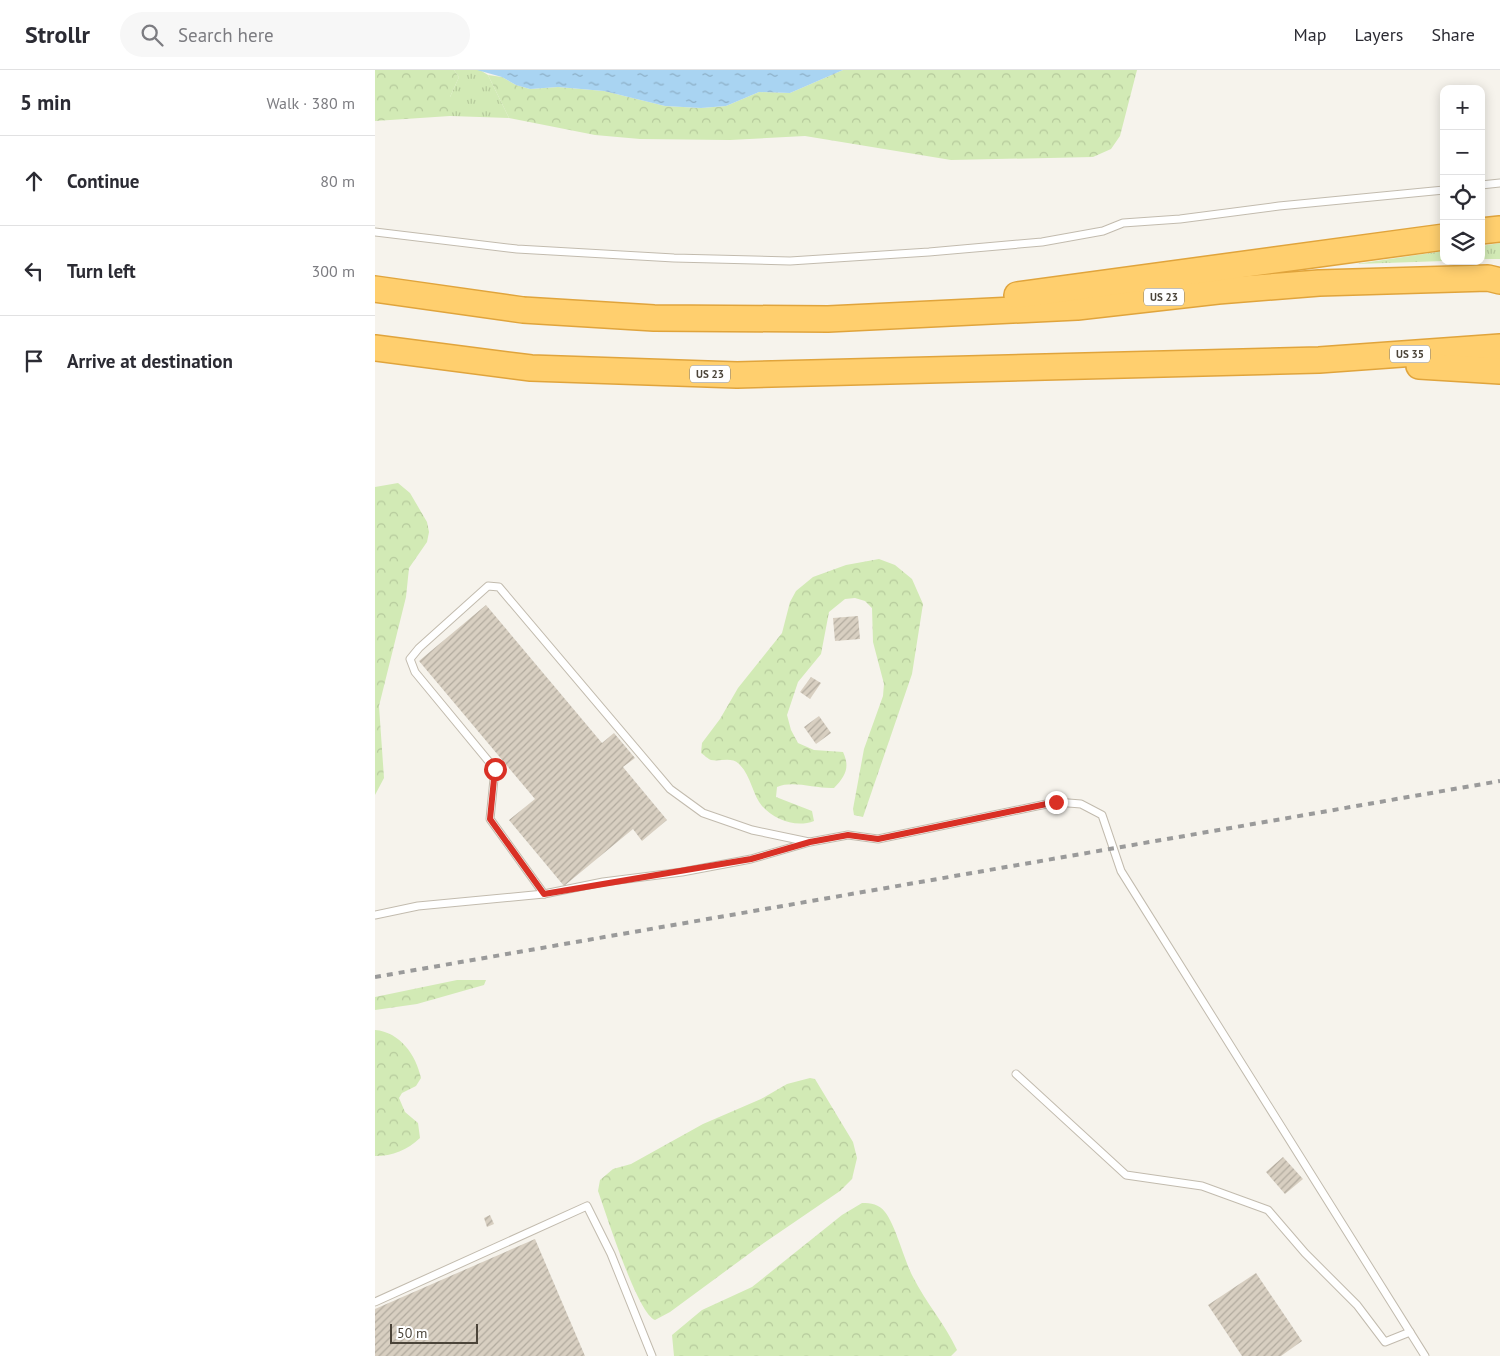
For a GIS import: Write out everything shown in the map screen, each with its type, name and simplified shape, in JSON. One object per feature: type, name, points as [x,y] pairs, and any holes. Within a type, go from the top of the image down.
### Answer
[{"type":"highway","points":[[1485,231],[1500,229]]},
{"type":"highway","points":[[828,318],[1070,289],[1440,238]]},
{"type":"highway","name":"US 23","points":[[375,289],[523,310],[654,318],[828,318],[1077,308],[1218,291],[1319,283],[1488,278],[1500,281]]},
{"type":"highway","name":"US 23","points":[[375,348],[531,368],[737,375],[1319,360],[1500,371]]},
{"type":"highway","name":"US 35","points":[[1319,360],[1500,348]]},
{"type":"lane","points":[[1485,185],[1500,183]]},
{"type":"lane","points":[[375,232],[517,249],[674,258],[790,261],[929,252],[1041,242],[1103,231],[1123,223],[1180,219],[1279,206],[1440,190]]},
{"type":"lane","points":[[544,894],[490,819],[495,769],[415,672],[411,659],[419,648],[488,586],[499,587],[670,789],[703,814],[753,830],[810,842]]},
{"type":"lane","points":[[375,915],[418,906],[544,894],[751,859],[810,842],[848,835],[878,839],[1056,802],[1081,804],[1102,815],[1121,871],[1425,1356]]},
{"type":"lane","points":[[1016,1074],[1126,1175],[1202,1186],[1268,1210],[1305,1253],[1357,1305],[1385,1342],[1410,1332]]},
{"type":"lane","points":[[375,1302],[587,1206],[611,1254],[653,1356]]},
{"type":"green space","points":[[375,70],[454,70],[459,77],[450,97],[450,116],[375,121]]},
{"type":"green space","points":[[454,70],[480,70],[488,75],[509,118],[450,116],[450,97],[459,77]]},
{"type":"green space","points":[[843,70],[1137,70],[1120,136],[1111,149],[1093,157],[951,160],[805,136],[730,140],[640,139],[595,135],[509,118],[488,75],[502,77],[516,85],[530,89],[558,87],[604,91],[665,106],[701,108],[726,106],[759,92],[790,93]]},
{"type":"green space","points":[[1500,243],[1500,259],[1485,259],[1485,245]]},
{"type":"green space","points":[[1440,252],[1440,261],[1356,264]]},
{"type":"green space","points":[[398,483],[410,493],[427,522],[429,532],[427,542],[409,568],[406,597],[379,706],[384,778],[375,795],[375,487]]},
{"type":"green space","points":[[879,559],[895,565],[912,579],[923,604],[912,674],[863,817],[854,815],[853,809],[864,749],[883,696],[884,684],[873,642],[872,608],[865,601],[855,598],[845,599],[829,612],[821,654],[798,682],[787,715],[791,730],[798,743],[814,750],[843,752],[846,771],[834,788],[790,784],[777,787],[776,797],[812,811],[814,821],[800,824],[779,819],[767,811],[759,802],[747,775],[737,762],[710,759],[701,753],[702,743],[720,719],[738,688],[782,633],[790,602],[796,591],[813,577],[846,565]]},
{"type":"green space","points":[[457,980],[486,980],[484,985],[417,1004],[375,1010],[375,997]]},
{"type":"green space","points":[[375,1030],[392,1035],[405,1046],[419,1069],[421,1078],[416,1086],[402,1093],[399,1098],[405,1112],[418,1123],[420,1138],[399,1152],[375,1156]]},
{"type":"green space","points":[[810,1078],[815,1079],[853,1142],[857,1158],[852,1179],[840,1191],[761,1245],[670,1312],[655,1320],[648,1313],[631,1282],[598,1191],[600,1180],[613,1169],[631,1164],[703,1124],[761,1099],[787,1084]]},
{"type":"green space","points":[[862,1203],[872,1204],[883,1209],[889,1218],[913,1277],[957,1350],[951,1356],[674,1356],[672,1335],[702,1310],[752,1287],[842,1215]]},
{"type":"water","points":[[477,70],[843,70],[790,93],[759,92],[726,106],[701,108],[665,106],[604,91],[558,87],[530,89],[516,85],[502,77]]},
{"type":"building","points":[[486,605],[602,743],[614,733],[635,758],[623,767],[667,820],[642,841],[633,829],[564,886],[509,820],[535,799],[419,661]]},
{"type":"building","points":[[858,616],[860,639],[835,641],[833,618]]},
{"type":"building","points":[[811,677],[821,683],[810,699],[800,692]]},
{"type":"building","points":[[819,716],[831,733],[816,744],[804,727]]},
{"type":"building","points":[[1283,1157],[1303,1179],[1285,1194],[1266,1172]]},
{"type":"building","points":[[490,1215],[494,1224],[487,1227],[484,1218]]},
{"type":"building","points":[[535,1239],[585,1356],[375,1356],[375,1309]]},
{"type":"building","points":[[1256,1273],[1302,1341],[1281,1356],[1242,1356],[1208,1305]]},
{"type":"railway","points":[[375,977],[1500,781]]},
{"type":"route","points":[[495,769],[490,819],[544,894],[603,882],[682,872],[751,859],[810,842],[848,835],[878,839],[1056,802]]}]
